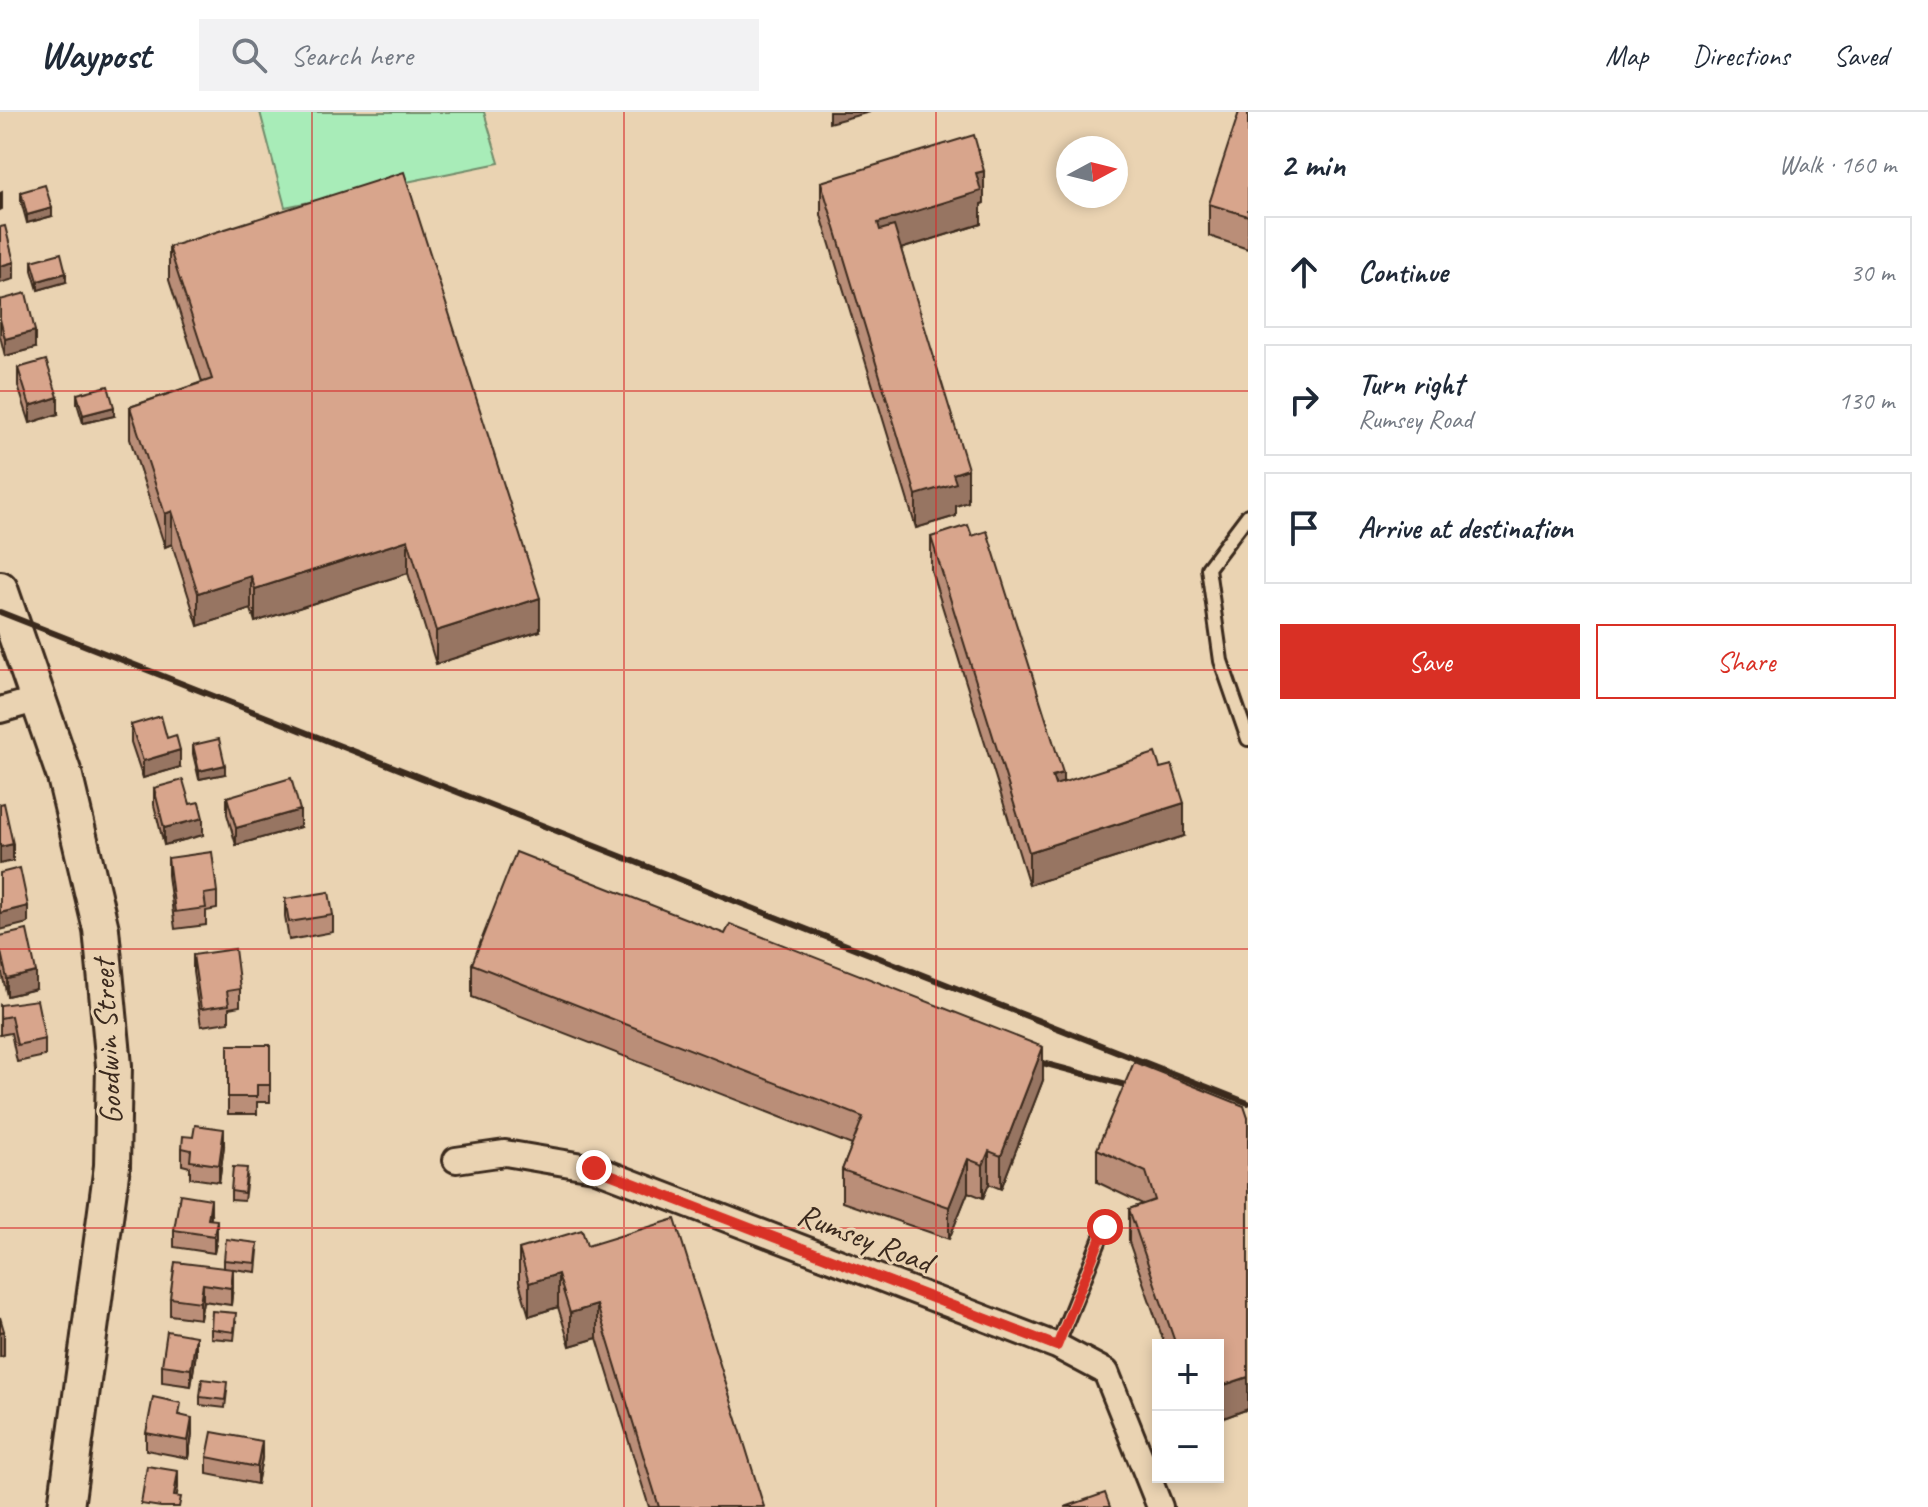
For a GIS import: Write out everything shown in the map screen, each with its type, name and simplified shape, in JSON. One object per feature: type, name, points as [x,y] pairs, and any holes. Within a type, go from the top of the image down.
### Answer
[{"type":"street","name":"Goodwin Street","points":[[0,589],[65,777],[101,929],[114,1066],[112,1166],[66,1507]]},
{"type":"street","points":[[0,710],[39,699]]},
{"type":"street","name":"Rumsey Road","points":[[456,1160],[505,1153],[594,1168],[1057,1346],[1106,1372],[1160,1507]]},
{"type":"lane","points":[[1248,515],[1208,568],[1221,661],[1248,739]]},
{"type":"lane","points":[[1057,1346],[1105,1227]]},
{"type":"green space","points":[[260,112],[484,112],[499,163],[285,207]]},
{"type":"building","points":[[1239,112],[1248,112],[1248,216],[1209,204]]},
{"type":"building","points":[[974,135],[984,171],[976,173],[981,191],[878,223],[880,230],[894,226],[968,469],[953,474],[956,483],[916,495],[821,182]]},
{"type":"building","points":[[404,172],[540,598],[436,631],[408,540],[255,589],[251,576],[198,593],[172,511],[165,514],[130,407],[212,379],[169,247]]},
{"type":"building","points":[[45,185],[52,208],[27,215],[21,192]]},
{"type":"building","points":[[5,226],[14,262],[0,266],[0,227]]},
{"type":"building","points":[[61,253],[66,273],[38,281],[32,261]]},
{"type":"building","points":[[26,293],[35,331],[5,339],[0,319],[0,300]]},
{"type":"building","points":[[46,360],[58,397],[30,406],[18,368]]},
{"type":"building","points":[[108,386],[114,407],[83,415],[77,394]]},
{"type":"building","points":[[968,525],[972,536],[987,531],[1063,773],[1052,776],[1055,785],[1155,753],[1160,768],[1172,765],[1184,803],[1029,852],[931,537]]},
{"type":"building","points":[[161,716],[167,738],[176,735],[180,750],[143,761],[131,725]]},
{"type":"building","points":[[219,739],[225,765],[199,771],[193,745]]},
{"type":"building","points":[[291,778],[300,810],[236,828],[227,797]]},
{"type":"building","points":[[183,780],[190,804],[199,802],[203,818],[164,828],[154,788]]},
{"type":"building","points":[[4,803],[13,844],[0,847],[0,804]]},
{"type":"building","points":[[212,852],[217,892],[204,894],[206,908],[175,912],[168,858]]},
{"type":"building","points":[[516,852],[725,934],[730,924],[1043,1047],[1001,1156],[989,1151],[983,1165],[968,1159],[949,1207],[842,1170],[863,1117],[472,964]]},
{"type":"building","points":[[20,868],[28,906],[0,913],[0,873]]},
{"type":"building","points":[[329,892],[333,915],[289,922],[285,899]]},
{"type":"building","points":[[27,930],[36,972],[7,979],[0,952],[0,936]]},
{"type":"building","points":[[235,949],[240,989],[227,991],[229,1005],[201,1009],[193,955]]},
{"type":"building","points":[[37,1000],[45,1039],[17,1045],[11,1016],[0,1018],[0,1005]]},
{"type":"building","points":[[228,1045],[270,1045],[270,1085],[257,1085],[257,1097],[228,1097]]},
{"type":"building","points":[[1134,1062],[1244,1106],[1248,1118],[1248,1377],[1224,1385],[1224,1339],[1174,1339],[1129,1209],[1155,1200],[1146,1172],[1097,1149]]},
{"type":"building","points":[[195,1125],[224,1129],[219,1165],[190,1161],[191,1150],[182,1148],[183,1136],[193,1137]]},
{"type":"building","points":[[233,1167],[247,1168],[244,1193],[231,1191]]},
{"type":"building","points":[[180,1194],[211,1199],[208,1219],[217,1220],[214,1236],[174,1230]]},
{"type":"building","points":[[675,1219],[764,1507],[659,1507],[597,1305],[570,1313],[558,1274],[529,1283],[519,1249],[582,1230],[587,1246]]},
{"type":"building","points":[[226,1239],[258,1243],[256,1263],[224,1260]]},
{"type":"building","points":[[175,1262],[233,1269],[231,1288],[203,1284],[200,1302],[170,1298]]},
{"type":"building","points":[[212,1311],[236,1313],[234,1332],[211,1329]]},
{"type":"building","points":[[167,1331],[196,1336],[191,1369],[162,1365]]},
{"type":"building","points":[[202,1379],[227,1382],[225,1400],[200,1397]]},
{"type":"building","points":[[153,1397],[181,1403],[179,1415],[192,1418],[188,1441],[146,1433]]},
{"type":"building","points":[[212,1432],[262,1441],[257,1467],[207,1457]]},
{"type":"building","points":[[147,1466],[178,1471],[174,1496],[181,1497],[179,1507],[141,1504]]},
{"type":"building","points":[[1105,1493],[1110,1507],[1065,1507]]},
{"type":"railway","points":[[0,612],[1248,1103]]},
{"type":"railway","points":[[1024,1058],[1144,1090]]},
{"type":"route","points":[[594,1168],[1057,1346],[1105,1227]]}]
